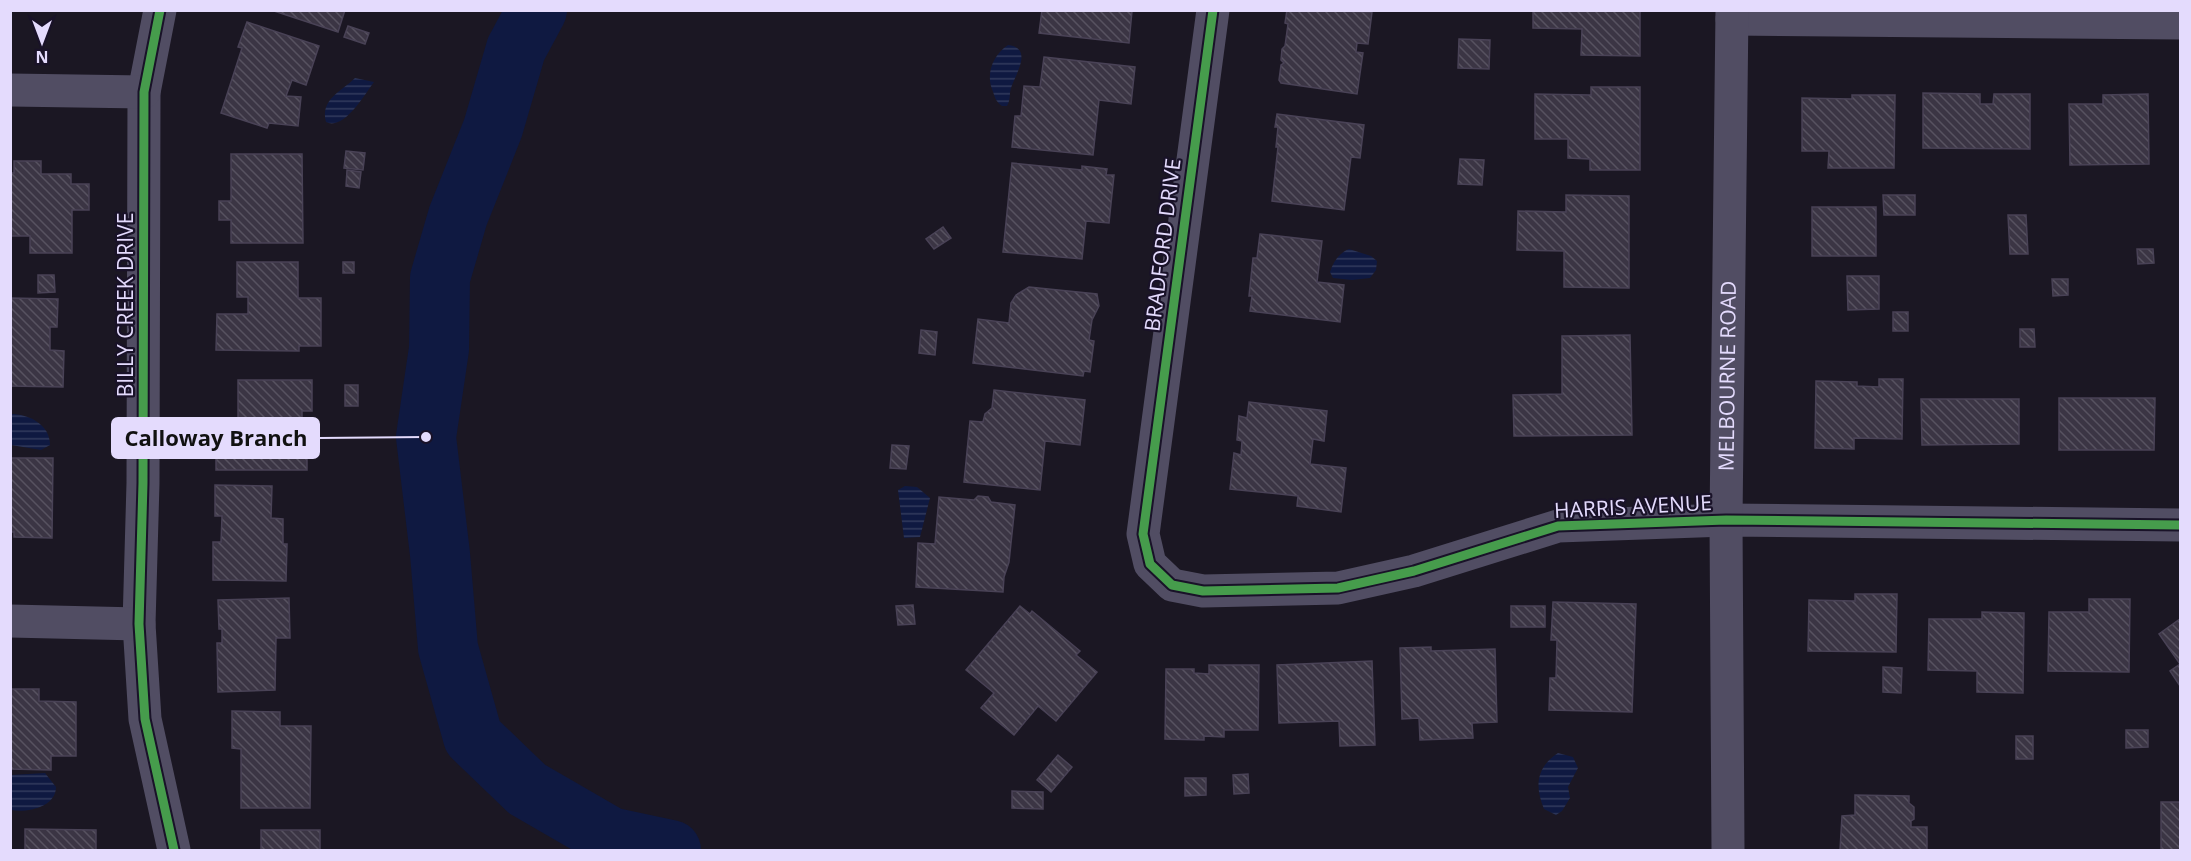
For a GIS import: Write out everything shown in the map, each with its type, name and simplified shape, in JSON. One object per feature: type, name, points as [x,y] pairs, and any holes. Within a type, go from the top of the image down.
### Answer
[{"type":"street","name":"BILLY CREEK DRIVE","points":[[160,10],[144,92],[143,472],[139,624],[145,719],[174,850]]},
{"type":"street","name":"BRADFORD DRIVE","points":[[1150,484],[1212,10]]},
{"type":"street","points":[[1732,15],[2181,23]]},
{"type":"street","name":"MELBOURNE ROAD","points":[[1728,850],[1726,520],[1732,15]]},
{"type":"street","points":[[10,90],[144,92]]},
{"type":"street","name":"HARRIS AVENUE","points":[[1150,484],[1143,534],[1150,564],[1172,585],[1203,591],[1338,588],[1414,571],[1558,526],[1726,520],[2181,525]]},
{"type":"street","points":[[10,621],[139,624]]},
{"type":"water","points":[[1008,45],[1020,51],[1021,63],[1007,106],[1002,106],[995,97],[990,83],[990,71],[998,54]]},
{"type":"water","points":[[355,78],[374,82],[347,116],[333,123],[326,122],[326,107],[329,102]]},
{"type":"water","points":[[1349,249],[1371,256],[1377,261],[1376,270],[1370,278],[1352,280],[1333,278],[1330,272],[1333,265],[1339,255]]},
{"type":"water","points":[[11,414],[31,418],[37,422],[46,431],[50,445],[41,450],[11,445]]},
{"type":"water","points":[[905,486],[917,487],[930,498],[920,537],[904,538],[898,490]]},
{"type":"water","points":[[1558,753],[1573,757],[1578,768],[1568,787],[1570,798],[1562,811],[1556,815],[1544,809],[1538,784],[1546,764]]},
{"type":"water","points":[[45,773],[56,787],[51,799],[40,807],[11,810],[11,775]]},
{"type":"building","points":[[271,10],[345,10],[338,32]]},
{"type":"building","points":[[1042,10],[1132,11],[1129,43],[1039,33]]},
{"type":"building","points":[[1287,10],[1372,12],[1368,44],[1357,43],[1356,52],[1363,53],[1357,94],[1281,83],[1279,80],[1281,65],[1284,63],[1281,60],[1288,24],[1285,23]]},
{"type":"building","points":[[1533,10],[1640,10],[1640,56],[1581,55],[1582,29],[1533,28]]},
{"type":"building","points":[[247,22],[319,46],[306,85],[292,80],[286,96],[301,97],[298,126],[269,123],[267,128],[221,113],[242,48],[238,47]]},
{"type":"building","points":[[348,26],[369,33],[365,44],[344,37]]},
{"type":"building","points":[[1459,39],[1490,40],[1489,69],[1458,68]]},
{"type":"building","points":[[1044,57],[1135,67],[1131,104],[1099,100],[1093,155],[1012,147],[1015,116],[1021,116],[1024,86],[1040,87]]},
{"type":"building","points":[[1591,87],[1640,87],[1640,170],[1590,170],[1590,159],[1568,158],[1568,139],[1535,139],[1535,94],[1591,95]]},
{"type":"building","points":[[1923,93],[1980,94],[1980,104],[1993,104],[1994,94],[2030,94],[2030,149],[1923,148]]},
{"type":"building","points":[[2148,94],[2149,164],[2070,165],[2069,104],[2103,104],[2103,95]]},
{"type":"building","points":[[1852,95],[1895,95],[1894,168],[1828,168],[1829,151],[1802,151],[1802,98],[1852,99]]},
{"type":"building","points":[[1277,114],[1364,125],[1360,158],[1351,157],[1344,210],[1272,201],[1278,147],[1276,147],[1278,127],[1275,127]]},
{"type":"building","points":[[346,151],[365,153],[363,170],[344,168]]},
{"type":"building","points":[[231,154],[302,154],[303,243],[231,243],[231,220],[219,220],[219,201],[231,201]]},
{"type":"building","points":[[1460,159],[1484,160],[1482,185],[1458,184]]},
{"type":"building","points":[[14,161],[41,161],[41,174],[71,174],[71,184],[89,184],[89,210],[72,210],[72,253],[30,253],[30,236],[10,236],[10,173],[14,173]]},
{"type":"building","points":[[1012,163],[1082,170],[1082,166],[1107,169],[1106,175],[1114,175],[1109,223],[1086,221],[1082,259],[1003,252]]},
{"type":"building","points":[[347,170],[361,172],[359,188],[346,186]]},
{"type":"building","points":[[1566,195],[1629,196],[1629,288],[1564,287],[1564,251],[1517,250],[1518,211],[1566,212]]},
{"type":"building","points":[[1883,195],[1915,195],[1915,215],[1884,215]]},
{"type":"building","points":[[1812,207],[1876,207],[1876,256],[1812,256]]},
{"type":"building","points":[[2008,215],[2026,215],[2028,254],[2010,254]]},
{"type":"building","points":[[943,227],[951,238],[934,249],[926,239]]},
{"type":"building","points":[[1260,234],[1322,241],[1317,282],[1344,285],[1340,322],[1250,311],[1252,296],[1249,296],[1253,258],[1257,258]]},
{"type":"building","points":[[2137,249],[2153,249],[2154,263],[2138,264]]},
{"type":"building","points":[[237,262],[298,262],[298,298],[321,298],[321,346],[299,346],[299,351],[216,350],[217,314],[248,314],[248,297],[237,297]]},
{"type":"building","points":[[343,262],[354,262],[354,273],[343,273]]},
{"type":"building","points":[[38,275],[54,275],[55,292],[38,293]]},
{"type":"building","points":[[1847,276],[1879,276],[1879,309],[1848,310]]},
{"type":"building","points":[[2052,279],[2068,279],[2068,295],[2053,296]]},
{"type":"building","points":[[1029,287],[1097,294],[1099,306],[1092,320],[1089,340],[1094,341],[1090,372],[1084,371],[1083,376],[973,363],[978,319],[1009,323],[1011,303],[1016,295]]},
{"type":"building","points":[[10,298],[58,299],[57,327],[50,327],[50,350],[64,351],[63,387],[10,386]]},
{"type":"building","points":[[1893,312],[1908,312],[1908,331],[1893,331]]},
{"type":"building","points":[[2020,329],[2034,329],[2035,347],[2020,347]]},
{"type":"building","points":[[921,330],[937,332],[935,355],[919,353]]},
{"type":"building","points":[[1630,335],[1632,435],[1514,436],[1513,395],[1562,394],[1562,336]]},
{"type":"building","points":[[1879,379],[1903,379],[1902,439],[1854,438],[1854,449],[1815,448],[1816,381],[1857,382],[1857,386],[1879,387]]},
{"type":"building","points":[[238,380],[312,380],[312,411],[302,411],[302,444],[307,444],[307,470],[216,470],[216,435],[242,435],[242,426],[238,426]]},
{"type":"building","points":[[345,385],[358,385],[358,406],[345,406]]},
{"type":"building","points":[[994,390],[1085,400],[1080,445],[1045,441],[1040,490],[964,482],[970,421],[983,422],[985,414],[992,408]]},
{"type":"building","points":[[2059,398],[2155,398],[2154,450],[2059,450]]},
{"type":"building","points":[[1921,399],[2019,399],[2019,444],[1922,445]]},
{"type":"building","points":[[1249,402],[1327,411],[1324,441],[1313,439],[1310,464],[1346,468],[1341,512],[1297,506],[1298,496],[1230,489],[1234,453],[1241,455],[1242,441],[1237,440],[1239,416],[1247,418]]},
{"type":"building","points":[[892,445],[909,446],[906,469],[890,468]]},
{"type":"building","points":[[10,458],[53,458],[52,538],[14,537],[14,532],[10,532]]},
{"type":"building","points":[[215,485],[272,486],[271,518],[283,519],[283,544],[287,544],[286,581],[213,580],[213,542],[221,542],[222,516],[215,516]]},
{"type":"building","points":[[978,496],[988,497],[991,502],[1015,505],[1009,562],[1004,577],[1003,592],[916,587],[918,543],[935,544],[939,497],[974,500]]},
{"type":"building","points":[[1855,594],[1897,594],[1896,652],[1808,651],[1809,600],[1855,601]]},
{"type":"building","points":[[289,598],[290,638],[276,638],[275,690],[218,692],[217,643],[222,643],[222,629],[219,629],[218,600]]},
{"type":"building","points":[[2089,599],[2130,599],[2129,672],[2048,671],[2049,612],[2089,612]]},
{"type":"building","points":[[1553,602],[1636,604],[1632,712],[1549,710],[1550,678],[1556,678],[1557,640],[1551,640]]},
{"type":"building","points":[[913,605],[915,624],[898,625],[896,606]]},
{"type":"building","points":[[1020,606],[1030,614],[1032,611],[1080,651],[1076,655],[1097,672],[1056,721],[1038,706],[1014,735],[981,708],[994,693],[966,670]]},
{"type":"building","points":[[1511,606],[1545,606],[1545,627],[1511,627]]},
{"type":"building","points":[[1982,612],[2024,613],[2023,693],[1977,692],[1977,671],[1928,670],[1929,619],[1982,619]]},
{"type":"building","points":[[2180,619],[2180,664],[2159,634]]},
{"type":"building","points":[[1431,647],[1431,651],[1495,649],[1497,722],[1472,723],[1473,738],[1420,740],[1419,718],[1402,719],[1400,648]]},
{"type":"building","points":[[1372,661],[1375,745],[1340,746],[1339,721],[1279,723],[1277,665]]},
{"type":"building","points":[[2180,664],[2180,686],[2170,671]]},
{"type":"building","points":[[1209,665],[1259,665],[1258,730],[1224,730],[1224,737],[1204,736],[1204,740],[1165,739],[1166,669],[1194,669],[1194,673],[1209,674]]},
{"type":"building","points":[[1883,667],[1902,668],[1901,693],[1883,692]]},
{"type":"building","points":[[10,689],[39,689],[39,701],[76,702],[76,756],[51,756],[51,770],[10,769]]},
{"type":"building","points":[[232,711],[280,712],[280,726],[311,726],[310,808],[241,808],[241,749],[232,748]]},
{"type":"building","points":[[2126,730],[2148,730],[2148,747],[2126,748]]},
{"type":"building","points":[[2016,736],[2033,736],[2033,759],[2016,759]]},
{"type":"building","points":[[1058,755],[1072,767],[1051,792],[1037,780]]},
{"type":"building","points":[[1248,774],[1249,793],[1234,794],[1233,775]]},
{"type":"building","points":[[1185,778],[1206,778],[1206,795],[1185,796]]},
{"type":"building","points":[[1012,791],[1043,792],[1043,809],[1012,808]]},
{"type":"building","points":[[1855,795],[1909,796],[1909,803],[1914,807],[1911,827],[1927,827],[1927,850],[1840,850],[1842,816],[1855,815]]},
{"type":"building","points":[[2161,802],[2180,802],[2180,850],[2161,850]]},
{"type":"building","points":[[25,829],[96,830],[96,850],[25,850]]},
{"type":"building","points":[[261,830],[320,830],[320,850],[261,850]]},
{"type":"waterway","points":[[537,10],[516,49],[493,128],[458,216],[440,278],[439,349],[426,437],[448,648],[473,737],[527,789],[610,837],[671,850]]},
{"type":"cycle path","points":[[160,10],[144,92],[143,483],[139,624],[145,719],[174,850]]},
{"type":"cycle path","points":[[1213,10],[1143,534],[1150,564],[1172,585],[1203,591],[1338,588],[1414,571],[1558,526],[1726,520],[2180,525]]},
{"type":"place","name":"Calloway Branch","points":[[426,437]]}]
